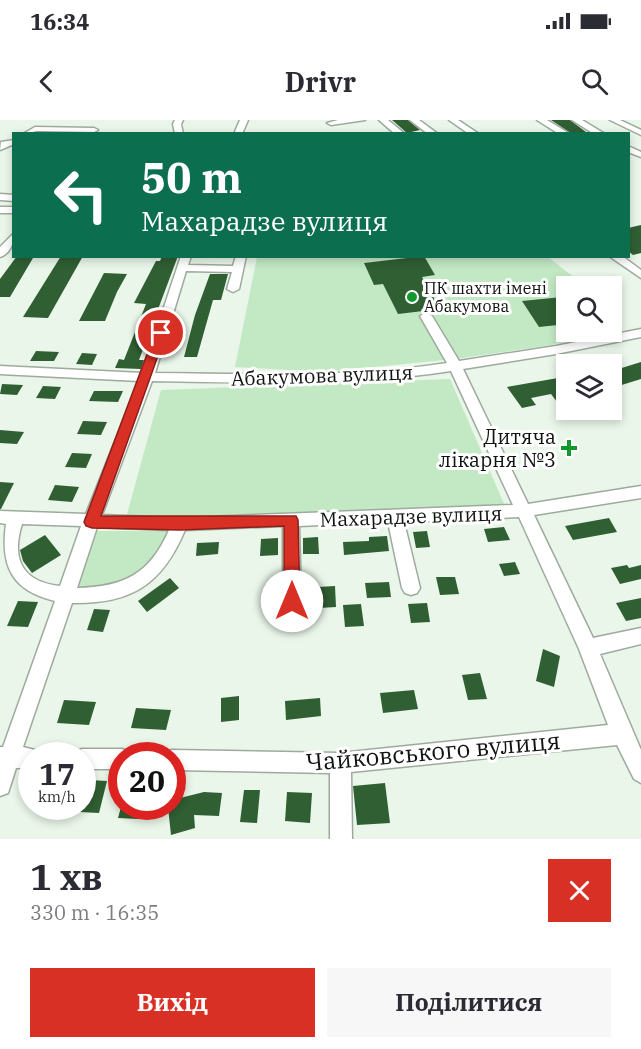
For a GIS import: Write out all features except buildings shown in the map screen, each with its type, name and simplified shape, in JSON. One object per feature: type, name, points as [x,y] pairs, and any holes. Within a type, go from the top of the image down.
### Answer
[{"type":"street","points":[[37,120],[68,120]]},
{"type":"street","points":[[62,129],[68,120]]},
{"type":"street","points":[[30,132],[35,129],[62,129],[92,132],[100,120]]},
{"type":"street","points":[[382,120],[397,132]]},
{"type":"street","points":[[414,120],[431,132]]},
{"type":"street","points":[[453,120],[473,132]]},
{"type":"street","points":[[541,120],[562,132]]},
{"type":"street","points":[[576,120],[597,132]]},
{"type":"street","points":[[614,120],[641,133]]},
{"type":"street","points":[[331,122],[359,123]]},
{"type":"street","points":[[0,254],[12,239]]},
{"type":"street","points":[[233,289],[241,258]]},
{"type":"street","points":[[617,258],[641,275]]},
{"type":"street","points":[[0,785],[5,757],[147,377],[184,262],[238,269]]},
{"type":"street","points":[[426,316],[456,367],[521,511],[588,648],[622,734],[641,772]]},
{"type":"street","name":"Абакумова вулиця","points":[[0,370],[147,377],[305,379],[404,374],[556,351],[641,333]]},
{"type":"street","name":"Махарадзе вулиця","points":[[8,518],[180,524],[521,511],[641,492]]},
{"type":"street","points":[[395,516],[411,588]]},
{"type":"street","points":[[8,518],[8,543],[13,569],[32,586],[67,594],[99,594],[123,589],[140,582],[165,558],[180,524]]},
{"type":"street","points":[[291,520],[292,601]]},
{"type":"street","points":[[588,648],[641,636]]},
{"type":"street","name":"Чайковського вулиця","points":[[186,760],[340,763],[622,734]]},
{"type":"street","points":[[340,763],[341,839]]},
{"type":"green space","points":[[257,258],[549,258],[572,276],[556,276],[556,342],[563,342],[455,359],[324,372],[235,367]]},
{"type":"green space","points":[[450,379],[505,506],[126,518],[161,390]]},
{"type":"green space","points":[[97,531],[168,531],[163,547],[146,569],[122,582],[108,586],[77,589]]},
{"type":"place","name":"ПК шахти імені Абакумова","points":[[412,297]]},
{"type":"place","name":"Дитяча лікарня №3","points":[[569,448]]},
{"type":"route","points":[[161,333],[147,377],[92,522],[180,524],[291,520],[292,601]]}]
